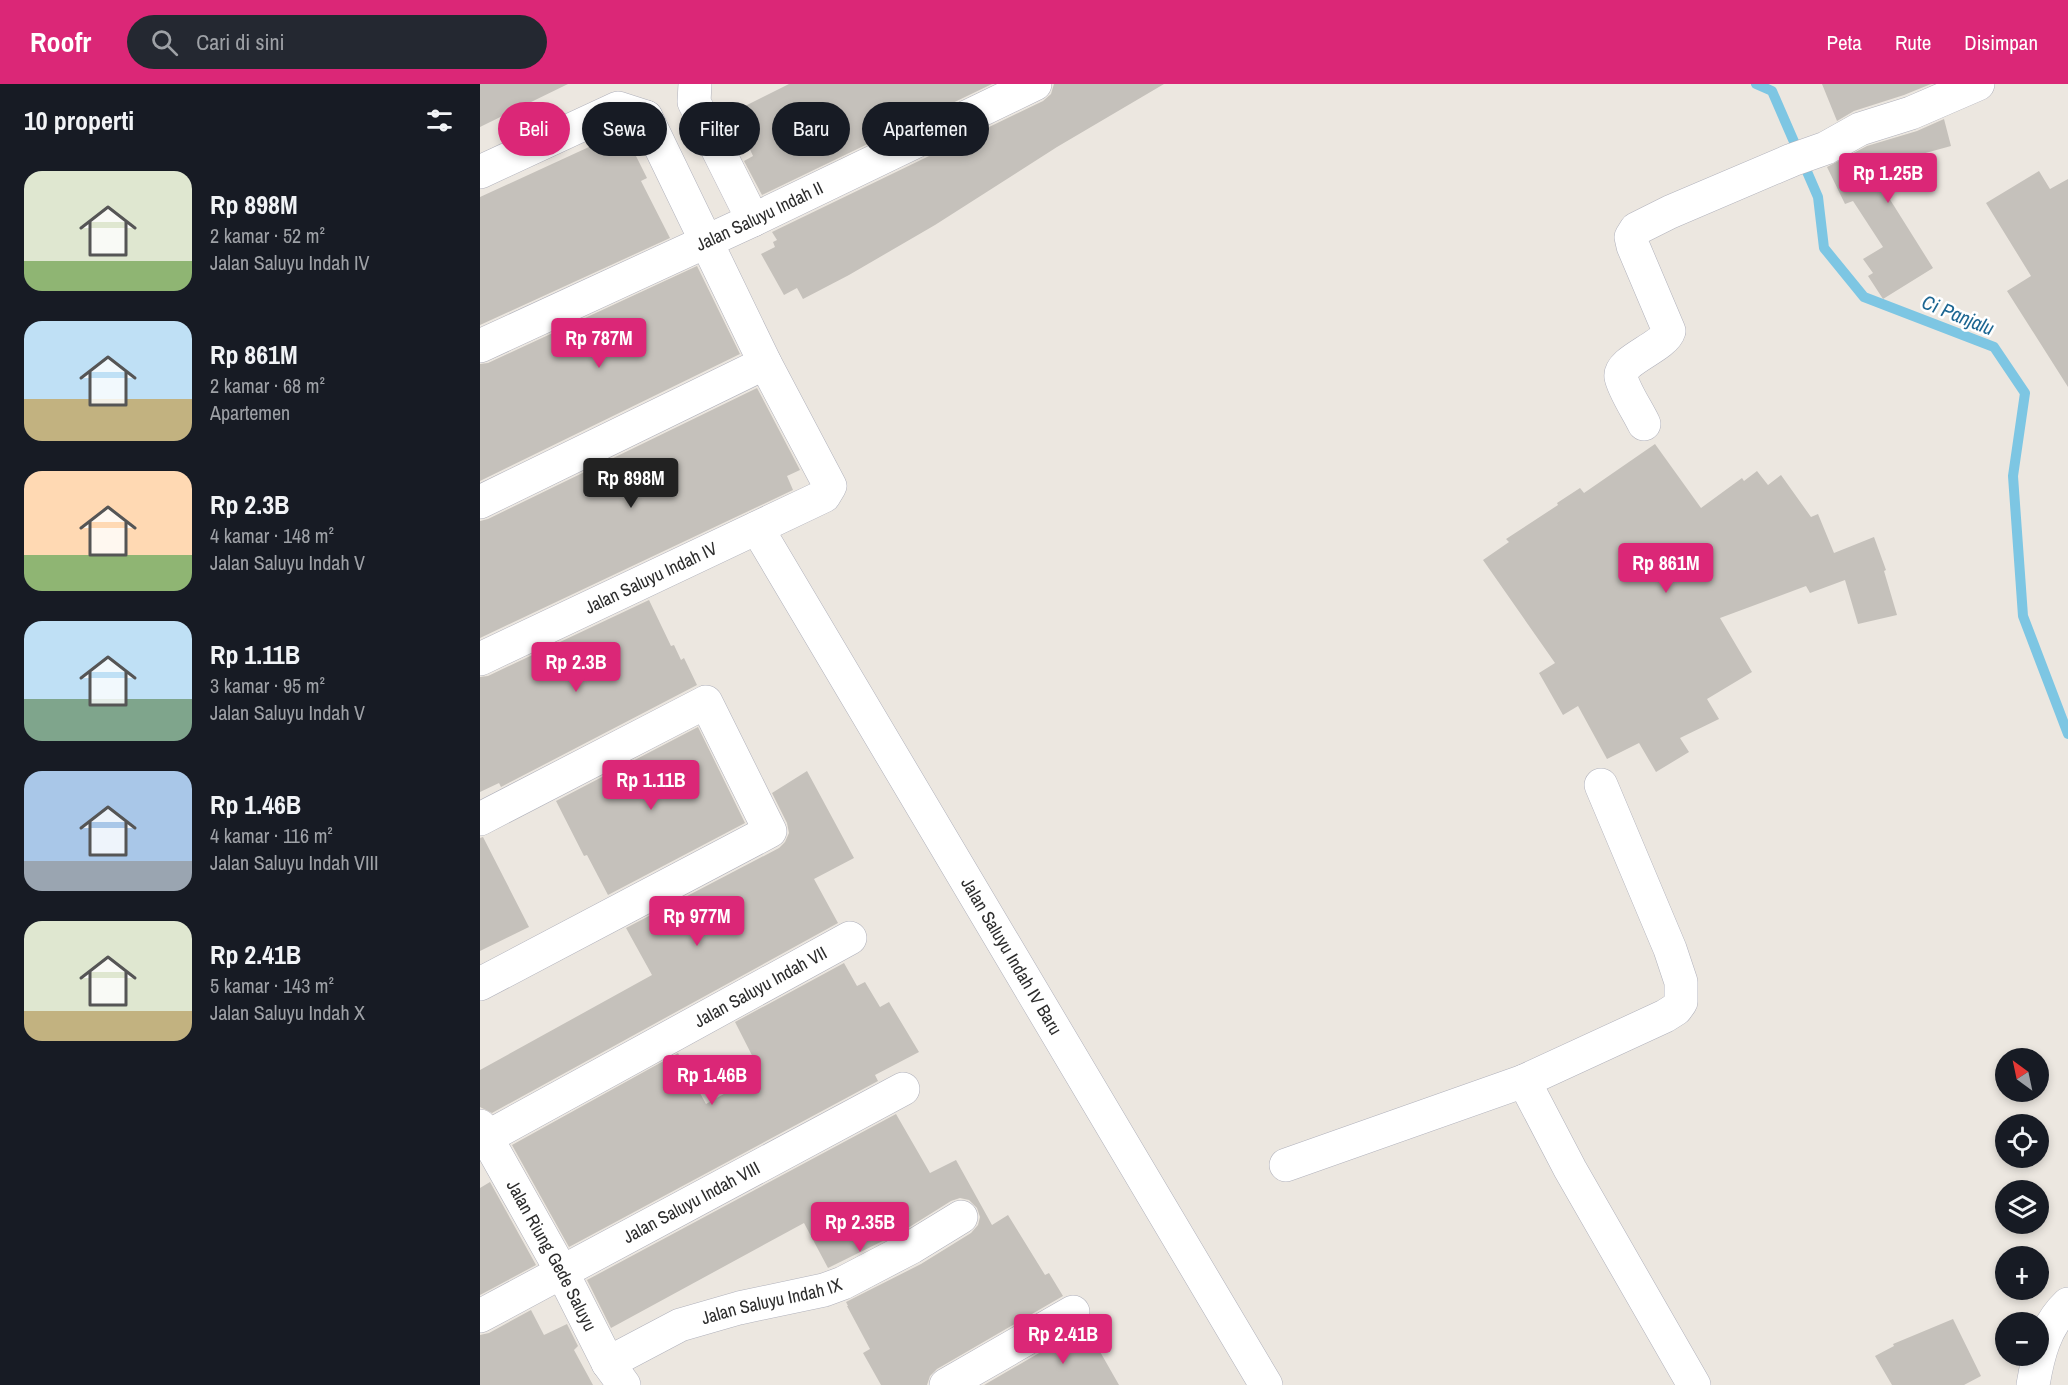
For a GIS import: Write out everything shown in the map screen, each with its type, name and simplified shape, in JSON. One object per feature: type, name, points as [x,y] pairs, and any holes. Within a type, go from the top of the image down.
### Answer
[{"type":"street","name":"Jalan Saluyu Indah II","points":[[480,346],[752,220],[1035,84]]},
{"type":"street","points":[[1644,424],[1624,385],[1622,371],[1631,362],[1667,338],[1669,331],[1631,237],[1636,229],[1670,212],[1805,156],[1860,129],[1911,113],[1978,84]]},
{"type":"street","points":[[696,88],[694,102],[752,220]]},
{"type":"street","points":[[667,105],[696,88]]},
{"type":"street","points":[[480,172],[582,125]]},
{"type":"street","points":[[480,502],[765,363],[667,154]]},
{"type":"street","name":"Jalan Saluyu Indah IV","points":[[480,659],[824,496],[830,486],[765,363]]},
{"type":"street","name":"Jalan Saluyu Indah IV Baru","points":[[757,528],[1266,1385]]},
{"type":"street","points":[[480,819],[706,702],[770,831],[480,984]]},
{"type":"street","points":[[1286,1165],[1524,1081],[1676,1009],[1681,992],[1670,949],[1601,785]]},
{"type":"street","name":"Jalan Saluyu Indah VII","points":[[482,1135],[850,938]]},
{"type":"street","points":[[1524,1081],[1570,1169],[1694,1385]]},
{"type":"street","name":"Jalan Saluyu Indah VIII","points":[[480,1316],[903,1089]]},
{"type":"street","name":"Jalan Riung Gede Saluyu","points":[[482,1135],[562,1272],[616,1374]]},
{"type":"street","name":"Jalan Saluyu Indah IX","points":[[616,1374],[680,1325],[739,1308],[824,1290],[843,1283],[912,1247],[961,1217]]},
{"type":"street","points":[[2033,1385],[2044,1338],[2058,1314],[2068,1304]]},
{"type":"street","points":[[946,1385],[1073,1312]]},
{"type":"building","points":[[480,84],[568,84],[531,102],[498,102],[498,118],[480,127]]},
{"type":"building","points":[[789,84],[992,84],[955,102],[862,102],[862,147],[850,153],[850,102],[772,102],[772,156],[843,156],[762,195],[744,161],[753,156],[760,156],[760,102],[753,102]]},
{"type":"building","points":[[1054,84],[1164,84],[1057,147],[935,225],[849,275],[803,299],[797,288],[784,295],[761,254],[775,247],[773,242],[777,240],[772,232],[929,156],[989,156],[989,127],[1043,101],[1051,94]]},
{"type":"building","points":[[1822,84],[1931,84],[1854,111],[1837,121]]},
{"type":"building","points":[[1944,119],[1951,146],[1900,160],[1905,169],[1879,182],[1933,268],[1883,299],[1868,276],[1873,273],[1863,259],[1883,247],[1853,201],[1845,204],[1827,167],[1867,146],[1917,131]]},
{"type":"building","points":[[582,150],[582,156],[636,156],[647,178],[641,181],[670,238],[480,325],[480,197]]},
{"type":"building","points":[[2039,171],[2050,189],[2068,179],[2068,387],[2007,291],[2031,276],[1986,203]]},
{"type":"building","points":[[697,266],[740,354],[480,481],[480,364],[488,363]]},
{"type":"building","points":[[757,388],[800,470],[787,476],[793,490],[480,638],[480,521]]},
{"type":"building","points":[[1655,444],[1701,508],[1742,478],[1744,481],[1757,471],[1768,485],[1781,475],[1811,517],[1818,514],[1834,553],[1874,537],[1886,570],[1884,571],[1897,615],[1858,624],[1845,580],[1810,593],[1806,586],[1720,618],[1752,672],[1707,699],[1719,719],[1680,738],[1689,752],[1656,772],[1639,743],[1607,759],[1578,706],[1563,715],[1539,673],[1555,663],[1483,560],[1509,542],[1506,539],[1558,505],[1557,503],[1580,488],[1584,493]]},
{"type":"building","points":[[649,600],[671,646],[674,645],[681,660],[684,658],[697,685],[501,787],[499,783],[480,792],[480,677],[488,676]]},
{"type":"building","points":[[698,727],[745,823],[608,895],[587,855],[584,856],[556,801]]},
{"type":"building","points":[[807,771],[854,858],[814,879],[838,923],[492,1113],[480,1107],[480,1070],[652,975],[626,928],[779,848],[785,842],[789,833],[787,823],[772,793]]},
{"type":"building","points":[[483,837],[529,927],[480,951],[480,838]]},
{"type":"building","points":[[844,963],[857,986],[865,982],[880,1007],[889,1002],[919,1052],[875,1075],[878,1081],[569,1247],[512,1145],[678,1053],[706,1104],[761,1073],[735,1022]]},
{"type":"building","points":[[896,1114],[930,1173],[956,1160],[992,1225],[1008,1215],[1045,1275],[1049,1273],[1063,1296],[937,1369],[930,1376],[927,1385],[881,1385],[863,1353],[870,1349],[846,1302],[921,1264],[971,1233],[978,1225],[980,1217],[977,1208],[969,1200],[960,1198],[951,1201],[903,1231],[828,1268],[804,1223],[611,1328],[587,1280]]},
{"type":"building","points":[[490,1182],[536,1265],[480,1295],[480,1188]]},
{"type":"building","points":[[531,1310],[544,1335],[567,1324],[578,1346],[574,1350],[593,1385],[480,1385],[480,1335],[489,1333]]},
{"type":"building","points":[[1953,1319],[1981,1376],[1964,1385],[1892,1385],[1875,1356],[1894,1346],[1893,1344]]},
{"type":"building","points":[[1086,1327],[1119,1385],[984,1385],[1082,1328]]},
{"type":"waterway","name":"Ci Panjalu","points":[[1756,84],[1772,91],[1818,197],[1824,248],[1864,297],[1994,347],[2025,393],[2013,476],[2023,616],[2068,734]]}]
